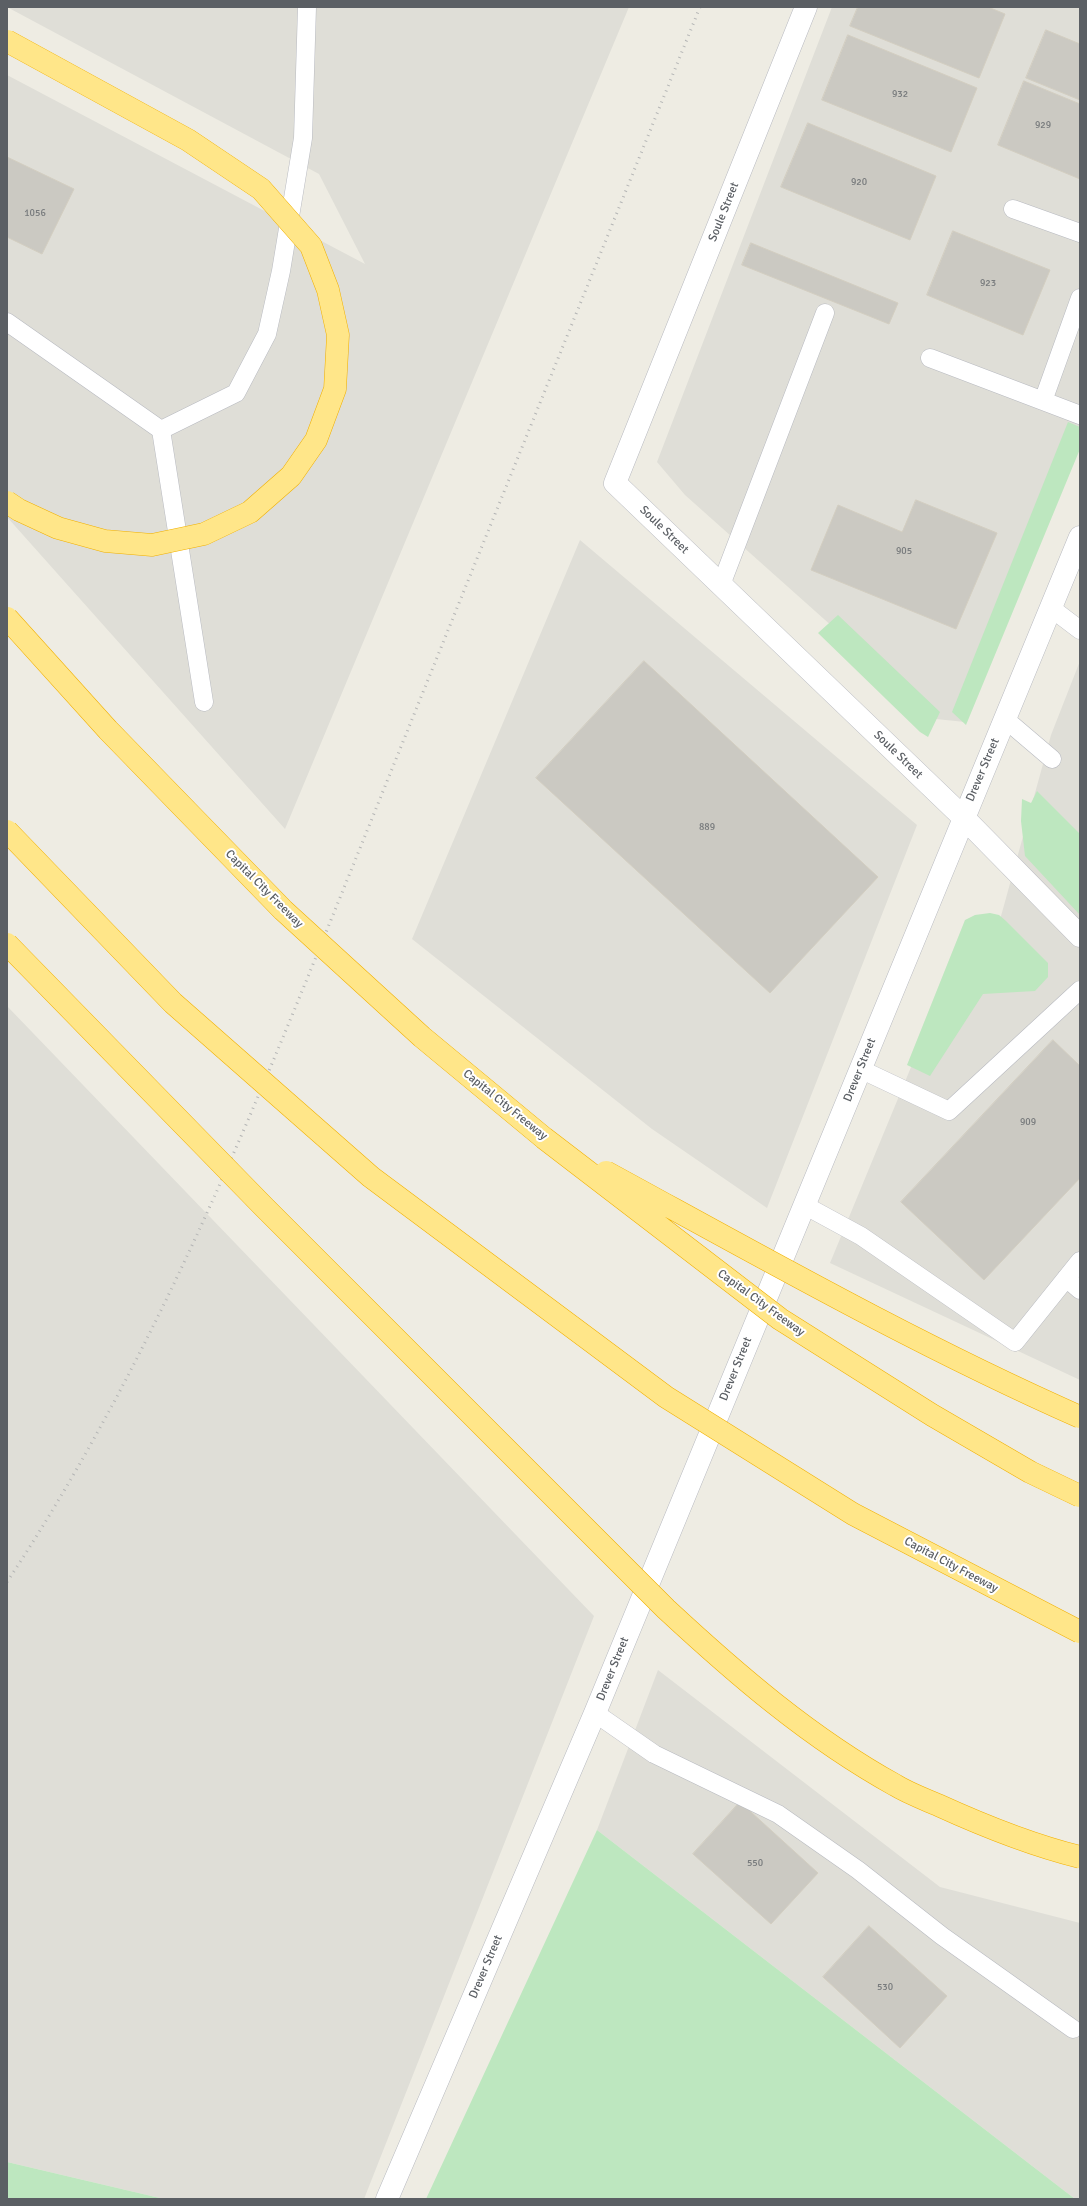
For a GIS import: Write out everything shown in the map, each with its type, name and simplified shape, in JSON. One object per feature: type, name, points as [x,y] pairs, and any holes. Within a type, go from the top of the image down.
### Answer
[{"type":"highway","points":[[7,41],[188,140],[261,189],[311,246],[328,290],[338,335],[335,389],[316,440],[291,476],[250,512],[204,534],[152,545],[105,541],[58,528],[19,510],[7,502]]},
{"type":"highway","name":"Capital City Freeway","points":[[7,618],[108,730],[283,910],[422,1037],[544,1138],[780,1319],[932,1415],[1030,1472],[1080,1496]]},
{"type":"highway","name":"Capital City Freeway","points":[[7,831],[173,1003],[371,1177],[403,1201],[666,1397],[853,1514],[1080,1632]]},
{"type":"highway","points":[[7,944],[264,1207],[666,1609],[721,1660],[812,1732],[895,1786],[983,1826],[1059,1852],[1080,1857]]},
{"type":"highway","points":[[544,1138],[829,1294],[1014,1388],[1080,1417]]},
{"type":"street","name":"Soule Street","points":[[806,7],[615,483],[964,818],[1080,936]]},
{"type":"street","name":"Drever Street","points":[[387,2199],[595,1713],[1080,538]]},
{"type":"lane","points":[[161,430],[236,393],[267,334],[281,271],[303,138],[307,7]]},
{"type":"lane","points":[[1013,209],[1080,233]]},
{"type":"lane","points":[[1042,401],[1080,298]]},
{"type":"lane","points":[[721,585],[825,313]]},
{"type":"lane","points":[[7,322],[161,430],[204,702]]},
{"type":"lane","points":[[930,358],[1080,415]]},
{"type":"lane","points":[[1051,608],[1080,630]]},
{"type":"lane","points":[[1005,719],[1052,759]]},
{"type":"lane","points":[[860,1069],[949,1111],[1080,990]]},
{"type":"lane","points":[[804,1205],[861,1236],[1015,1342],[1080,1261]]},
{"type":"lane","points":[[1066,1278],[1080,1290]]},
{"type":"lane","points":[[595,1713],[654,1754],[778,1814],[858,1870],[942,1936],[1073,2029]]},
{"type":"shaded area","points":[[7,7],[629,7],[285,829],[7,517],[7,75],[365,264],[319,174]]},
{"type":"shaded area","points":[[832,7],[1080,7],[1080,435],[965,722],[936,719],[685,495],[657,462]]},
{"type":"shaded area","points":[[580,540],[917,825],[767,1208],[652,1129],[412,939]]},
{"type":"shaded area","points":[[1080,661],[1080,1380],[830,1263],[952,968],[998,927],[1051,735]]},
{"type":"shaded area","points":[[7,1006],[594,1616],[364,2199],[164,2199],[7,2162]]},
{"type":"shaded area","points":[[658,1670],[940,1887],[1080,1923],[1080,2199],[1075,2199],[597,1830]]},
{"type":"green space","points":[[1068,422],[1080,427],[1080,449],[966,725],[952,712]]},
{"type":"green space","points":[[838,615],[940,712],[928,737],[920,732],[818,633]]},
{"type":"green space","points":[[1037,791],[1080,834],[1080,915],[1025,856],[1021,821],[1022,799],[1031,803]]},
{"type":"green space","points":[[990,913],[999,915],[1006,921],[1048,963],[1048,977],[1035,991],[983,994],[930,1076],[907,1065],[965,920],[975,915]]},
{"type":"green space","points":[[597,1830],[1075,2199],[426,2199]]},
{"type":"green space","points":[[7,2162],[164,2199],[7,2199]]},
{"type":"building","points":[[858,7],[988,7],[1005,14],[979,78],[850,26]]},
{"type":"building","points":[[1046,30],[1080,44],[1080,100],[1026,78]]},
{"type":"building","points":[[848,35],[977,88],[951,152],[822,100]]},
{"type":"building","points":[[1024,81],[1080,104],[1080,179],[998,145]]},
{"type":"building","points":[[808,123],[936,176],[910,240],[781,187]]},
{"type":"building","points":[[7,157],[74,189],[42,254],[7,237]]},
{"type":"building","points":[[953,231],[1050,270],[1023,335],[927,295]]},
{"type":"building","points":[[751,243],[898,303],[889,324],[742,265]]},
{"type":"building","points":[[916,500],[997,533],[956,629],[811,570],[838,505],[902,532]]},
{"type":"building","points":[[644,661],[878,877],[770,993],[536,778]]},
{"type":"building","points":[[1053,1040],[1080,1066],[1080,1178],[984,1280],[901,1202]]},
{"type":"building","points":[[740,1802],[818,1873],[771,1924],[693,1854]]},
{"type":"building","points":[[869,1926],[947,1996],[900,2048],[823,1977]]},
{"type":"railway","points":[[7,1582],[63,1493],[114,1402],[162,1308],[207,1213],[330,923],[700,7]]}]
